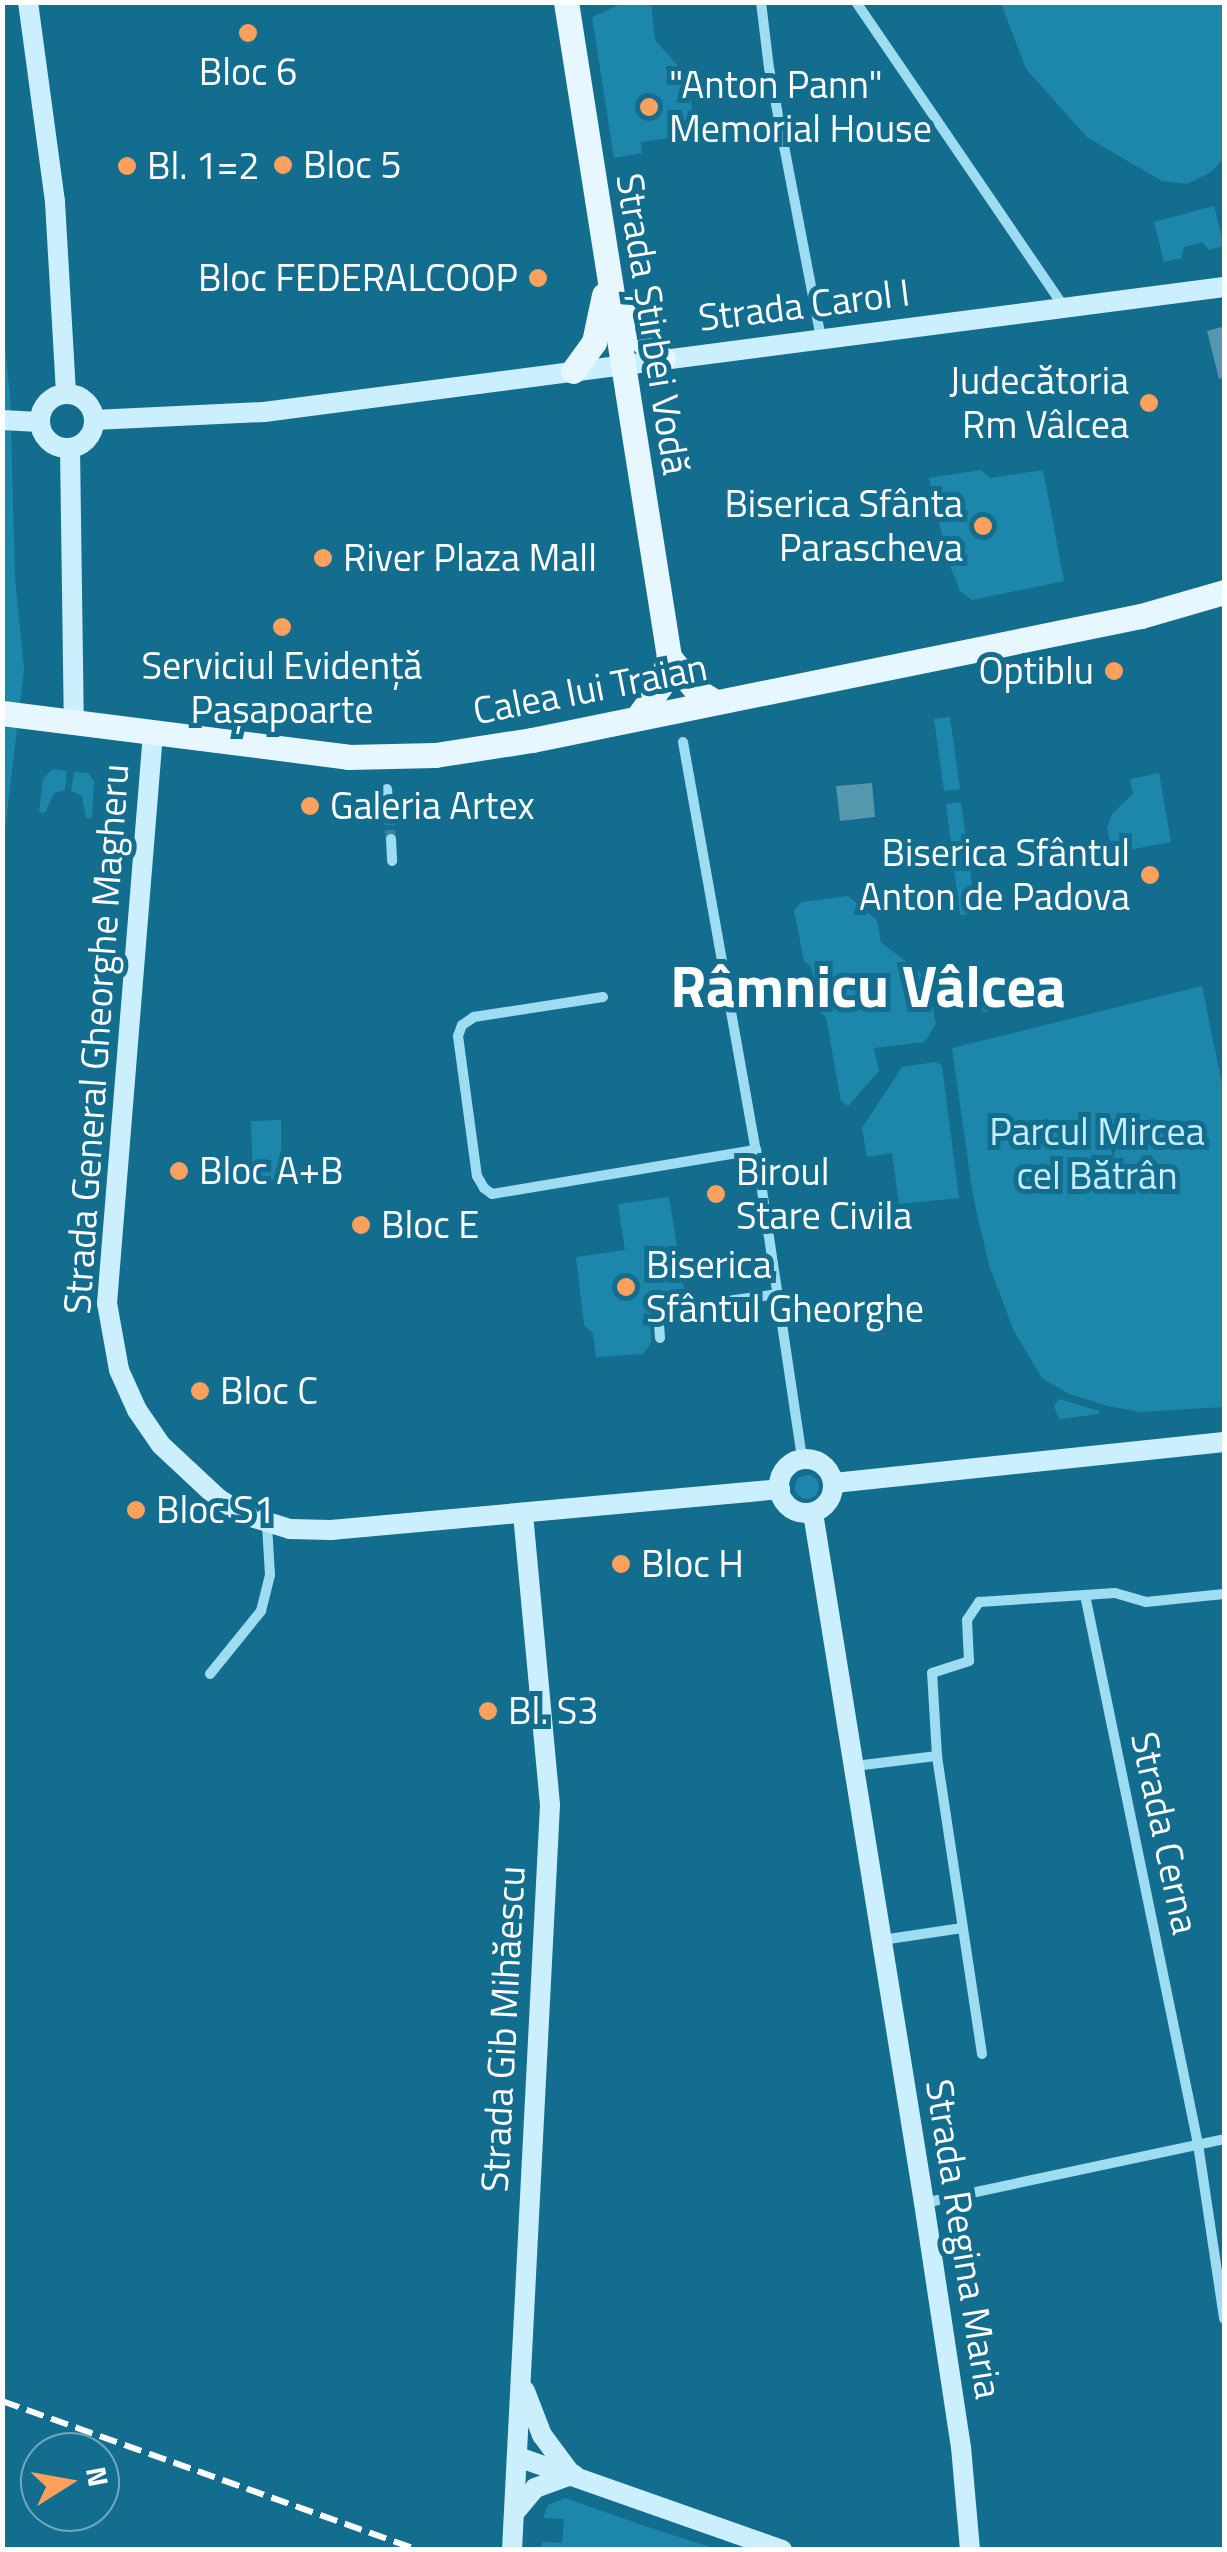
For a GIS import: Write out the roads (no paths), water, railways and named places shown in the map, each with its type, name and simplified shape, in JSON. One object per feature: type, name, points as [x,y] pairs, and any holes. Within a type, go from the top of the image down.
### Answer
[{"type":"main road","points":[[28,2],[55,202],[66,393]]},
{"type":"main road","name":"Strada Știrbei Vodă","points":[[566,2],[669,657]]},
{"type":"main road","points":[[607,276],[634,334],[664,358]]},
{"type":"main road","points":[[572,371],[594,342],[607,276]]},
{"type":"main road","name":"Strada Carol I","points":[[94,420],[264,412],[1224,287]]},
{"type":"main road","points":[[66,393],[88,404],[94,420],[85,442],[70,448],[46,438],[40,422],[50,399],[66,393]]},
{"type":"main road","points":[[2,420],[40,422]]},
{"type":"main road","points":[[70,448],[74,722]]},
{"type":"main road","name":"Calea lui Traian","points":[[2,713],[348,757],[401,758],[495,747],[1185,606],[1224,592]]},
{"type":"main road","name":"Calea lui Traian","points":[[1185,606],[1224,611]]},
{"type":"main road","points":[[669,657],[696,690],[715,702]]},
{"type":"main road","points":[[637,718],[660,686],[669,657]]},
{"type":"main road","name":"Strada General Gheorghe Magheru","points":[[153,733],[107,1276],[110,1330],[125,1383],[160,1445],[219,1499],[267,1524],[312,1530],[780,1489]]},
{"type":"main road","points":[[834,1484],[1224,1442]]},
{"type":"main road","points":[[802,1459],[820,1462],[834,1484],[831,1499],[813,1513],[790,1508],[780,1489],[783,1472],[802,1459]]},
{"type":"main road","name":"Strada Gib Mihăescu","points":[[512,2550],[550,1805],[522,1513]]},
{"type":"main road","name":"Strada Regina Maria","points":[[813,1513],[961,2447],[970,2550]]},
{"type":"main road","points":[[521,2377],[542,2435],[574,2474]]},
{"type":"main road","points":[[518,2457],[782,2550]]},
{"type":"main road","points":[[514,2514],[535,2488],[574,2474]]},
{"type":"street","points":[[761,2],[768,68],[821,338]]},
{"type":"street","points":[[856,2],[1065,308]]},
{"type":"street","points":[[683,742],[756,1150],[802,1459]]},
{"type":"street","points":[[391,840],[392,861]]},
{"type":"street","points":[[603,997],[474,1017],[462,1026],[458,1036],[477,1176],[492,1194],[756,1150]]},
{"type":"street","points":[[660,1338],[660,1322],[678,1308],[778,1294]]},
{"type":"street","points":[[210,1674],[261,1612],[270,1575],[267,1524]]},
{"type":"street","name":"Strada Regina Maria","points":[[982,2054],[937,1756],[932,1673],[969,1660],[967,1620],[979,1602],[1115,1593],[1146,1602],[1224,1594]]},
{"type":"street","name":"Strada Cerna","points":[[1086,1596],[1198,2144],[1224,2318]]},
{"type":"street","points":[[855,1766],[937,1756]]},
{"type":"street","points":[[882,1940],[962,1928]]},
{"type":"street","points":[[924,2203],[1224,2138]]},
{"type":"tunnel","points":[[388,800],[391,839]]},
{"type":"railway","points":[[2,2401],[417,2550]]},
{"type":"place","name":"Bloc 6","points":[[248,33]]},
{"type":"place","name":"\"Anton Pann\" Memorial House","points":[[649,107]]},
{"type":"place","name":"Bloc 5","points":[[283,165]]},
{"type":"place","name":"Bl. 1=2","points":[[127,166]]},
{"type":"place","name":"Bloc FEDERALCOOP","points":[[538,278]]},
{"type":"place","name":"Judecătoria Rm Vâlcea","points":[[1149,403]]},
{"type":"place","name":"Biserica Sfânta Parascheva","points":[[983,526]]},
{"type":"place","name":"River Plaza Mall","points":[[323,558]]},
{"type":"place","name":"Serviciul Evidență Pașapoarte","points":[[282,627]]},
{"type":"place","name":"Optiblu","points":[[1114,671]]},
{"type":"place","name":"Galeria Artex","points":[[310,806]]},
{"type":"place","name":"Biserica Sfântul Anton de Padova","points":[[1150,875]]},
{"type":"place","name":"Bloc A+B","points":[[179,1171]]},
{"type":"place","name":"Biroul Stare Civila","points":[[716,1194]]},
{"type":"place","name":"Bloc E","points":[[361,1225]]},
{"type":"place","name":"Biserica Sfântul Gheorghe","points":[[626,1287]]},
{"type":"place","name":"Bloc C","points":[[200,1391]]},
{"type":"place","name":"Bloc S1","points":[[136,1510]]},
{"type":"place","name":"Bloc H","points":[[621,1564]]},
{"type":"place","name":"Bl. S3","points":[[488,1711]]},
{"type":"district","name":"Râmnicu Vâlcea","points":[[868,986]]},
{"type":"park label","name":"Parcul Mircea cel Bătrân","points":[[1097,1154]]}]
